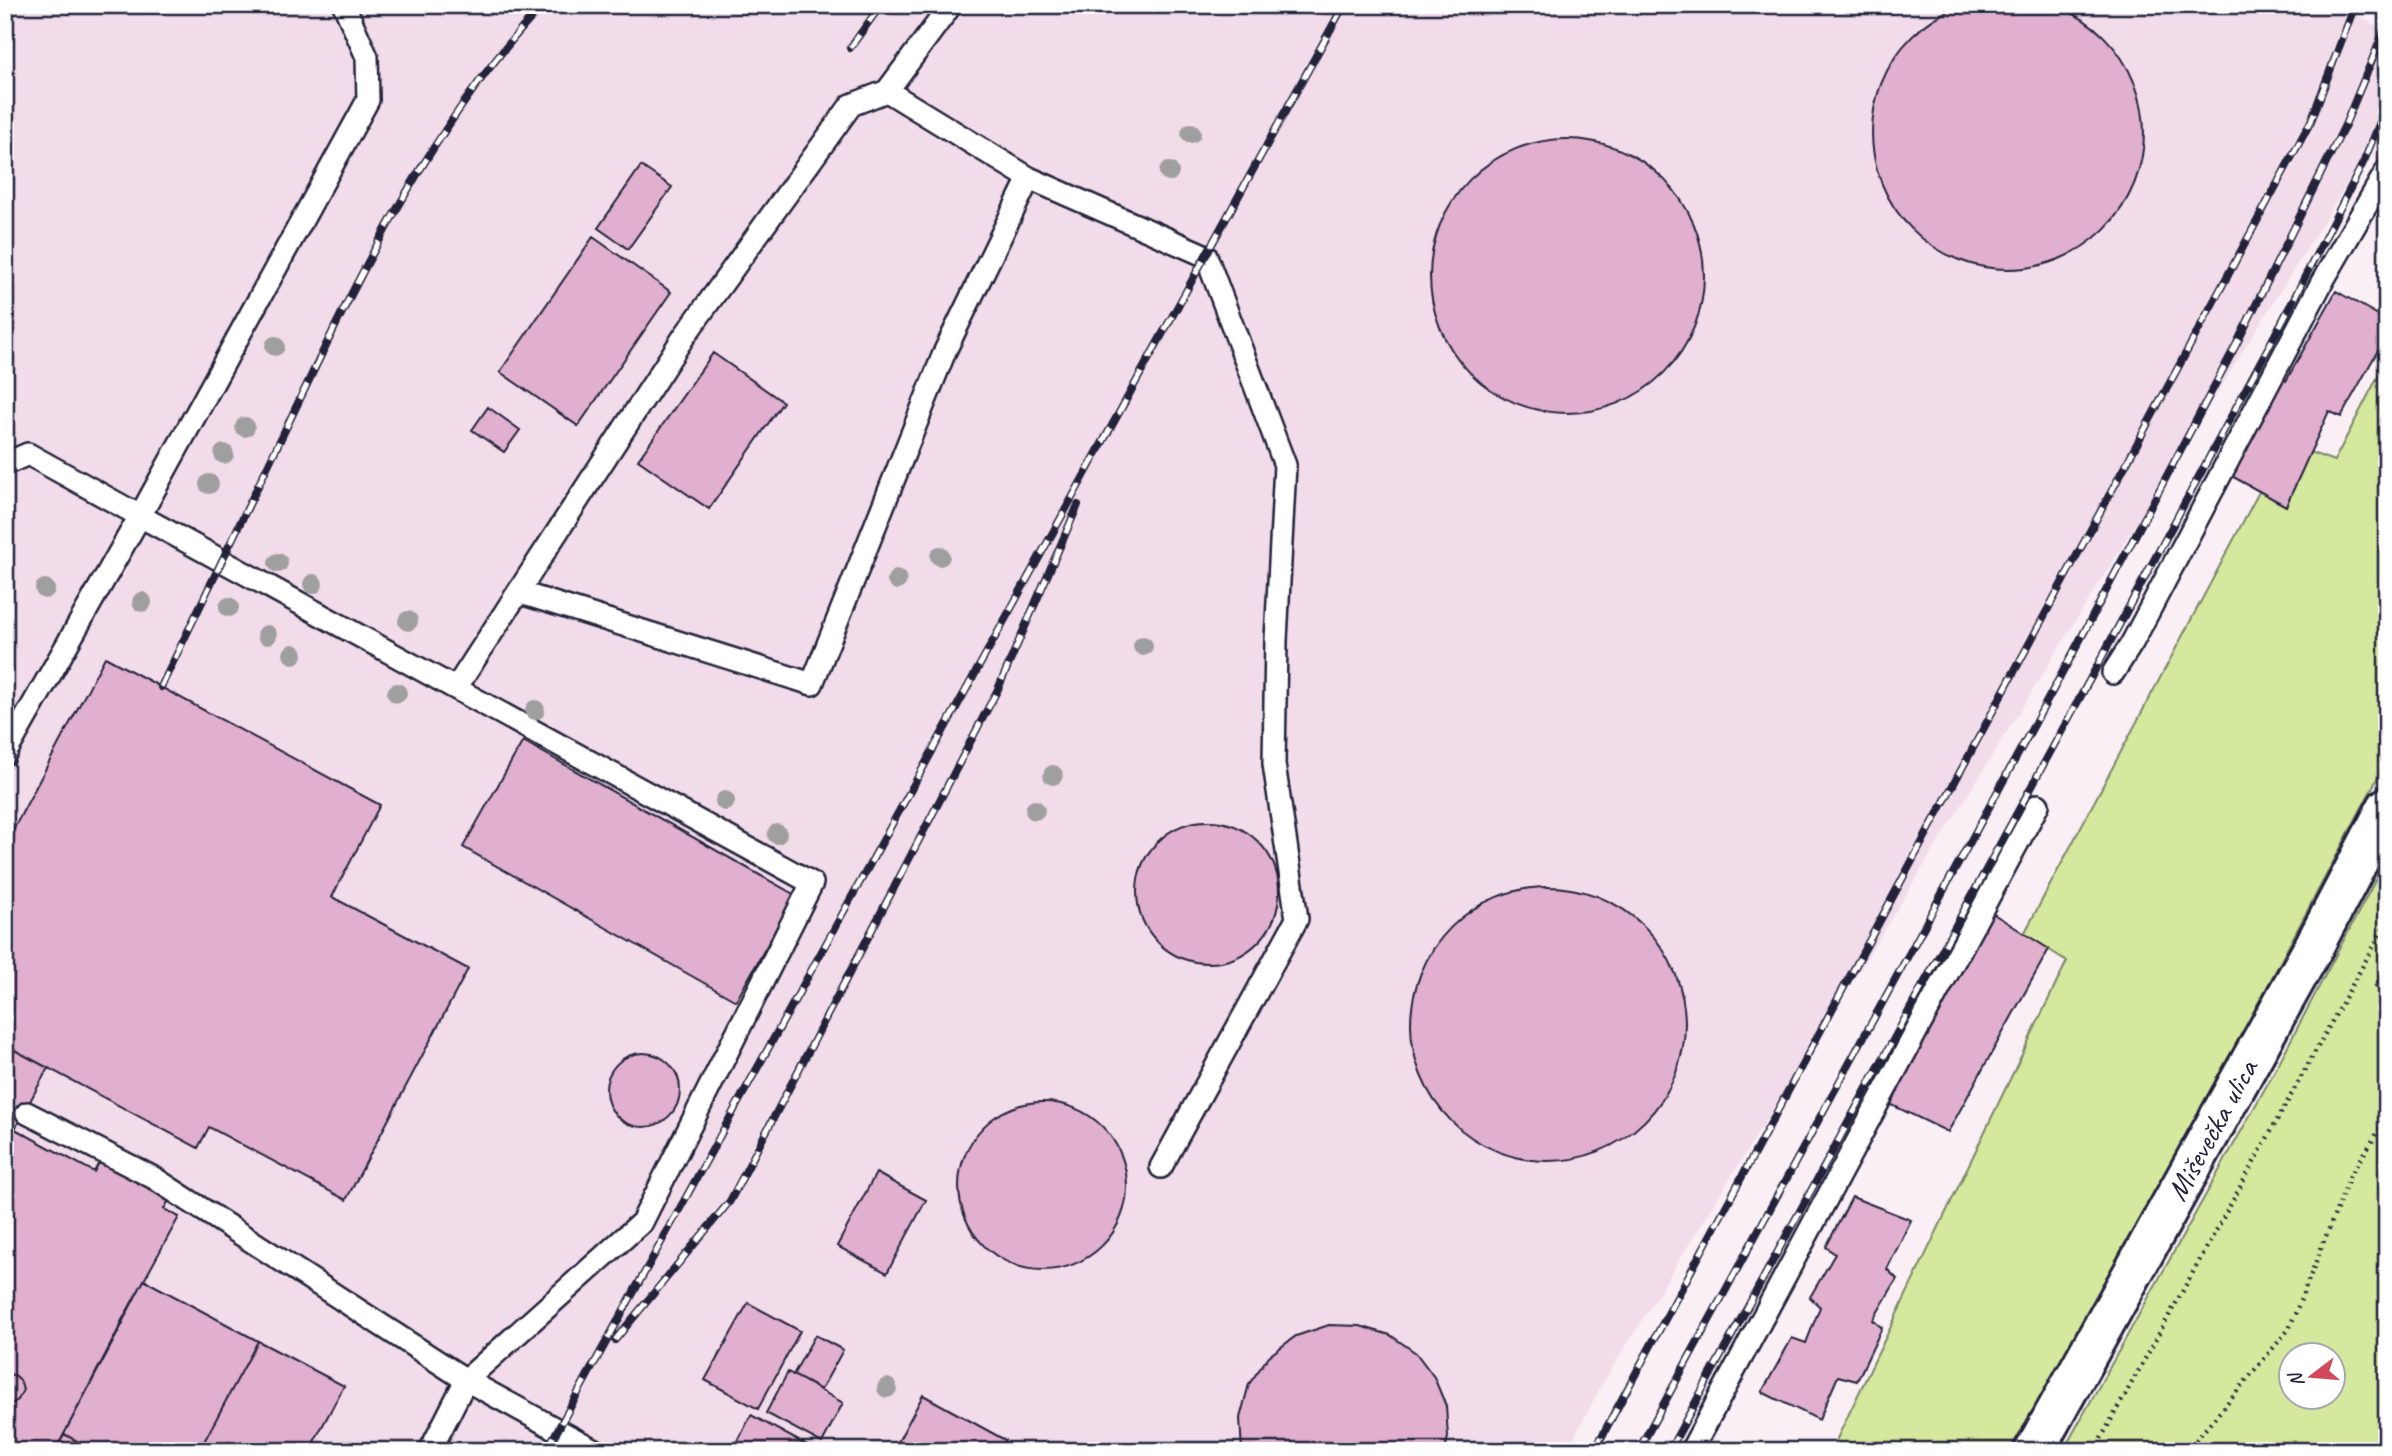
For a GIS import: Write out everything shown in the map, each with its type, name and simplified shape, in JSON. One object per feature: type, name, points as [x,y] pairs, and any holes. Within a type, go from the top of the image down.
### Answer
[{"type":"street","name":"Miševečka ulica","points":[[2034,1451],[2312,950],[2387,807]]},
{"type":"lane","points":[[5,754],[140,516],[368,100],[367,57],[344,5]]},
{"type":"lane","points":[[456,688],[683,338],[850,105],[887,91],[951,5]]},
{"type":"lane","points":[[887,91],[1029,178],[1206,256],[1285,465],[1276,640],[1274,764],[1297,919],[1161,1167]]},
{"type":"lane","points":[[2113,673],[2132,643],[2322,282],[2387,170]]},
{"type":"lane","points":[[518,592],[812,684],[945,351],[1029,178]]},
{"type":"lane","points":[[5,464],[28,454],[812,883],[642,1222],[466,1380],[430,1451]]},
{"type":"lane","points":[[1691,1451],[2038,805]]},
{"type":"lane","points":[[27,1113],[154,1178],[466,1380],[596,1451]]},
{"type":"path","points":[[2094,1451],[2387,922]]},
{"type":"path","points":[[2187,1451],[2289,1329],[2350,1176],[2387,1118]]},
{"type":"shaded area","points":[[5,5],[2339,5],[2387,32],[2387,119],[1600,1388],[1567,1451],[5,1451]]},
{"type":"green space","points":[[2387,359],[2387,760],[2072,1356],[2008,1451],[1831,1451],[2067,961],[2024,934],[2285,443],[2334,461]]},
{"type":"green space","points":[[2387,858],[2387,1451],[2063,1451],[2273,1074]]},
{"type":"building","points":[[2008,-3],[2035,0],[2060,7],[2084,20],[2104,37],[2121,57],[2134,81],[2141,106],[2144,133],[2141,160],[2134,185],[2121,209],[2104,229],[2084,246],[2060,259],[2035,266],[2008,269],[1981,266],[1956,259],[1932,246],[1912,229],[1895,209],[1882,185],[1875,160],[1872,133],[1875,106],[1882,81],[1895,57],[1912,37],[1932,20],[1956,7],[1981,0]]},
{"type":"building","points":[[1567,139],[1607,145],[1632,155],[1664,179],[1688,211],[1698,236],[1704,276],[1698,316],[1688,341],[1664,373],[1632,397],[1607,407],[1567,413],[1527,407],[1502,397],[1470,373],[1446,341],[1436,316],[1430,276],[1436,236],[1446,211],[1470,179],[1502,155],[1527,145]]},
{"type":"building","points":[[641,166],[672,187],[628,249],[598,228]]},
{"type":"building","points":[[593,237],[671,292],[578,426],[500,372]]},
{"type":"building","points":[[2336,291],[2387,320],[2387,334],[2341,417],[2329,411],[2286,506],[2228,474],[2279,376],[2286,381]]},
{"type":"building","points":[[713,353],[783,402],[709,509],[638,460]]},
{"type":"building","points":[[488,407],[520,430],[504,452],[472,430]]},
{"type":"building","points":[[105,657],[380,805],[332,897],[468,969],[346,1200],[209,1127],[198,1148],[5,1045],[5,845]]},
{"type":"building","points":[[523,741],[795,895],[736,1001],[463,847]]},
{"type":"building","points":[[1208,821],[1235,826],[1258,842],[1274,865],[1279,892],[1274,919],[1258,942],[1235,958],[1208,963],[1181,958],[1158,942],[1142,919],[1137,892],[1142,865],[1158,842],[1181,826]]},
{"type":"building","points":[[1548,887],[1588,893],[1613,903],[1645,927],[1669,959],[1679,984],[1685,1024],[1679,1064],[1669,1089],[1645,1121],[1613,1145],[1588,1155],[1548,1161],[1508,1155],[1483,1145],[1451,1121],[1427,1089],[1417,1064],[1411,1024],[1417,984],[1427,959],[1451,927],[1483,903],[1508,893]]},
{"type":"building","points":[[1992,913],[2049,949],[1948,1132],[1890,1104]]},
{"type":"building","points":[[2387,964],[2387,992],[2375,986]]},
{"type":"building","points":[[5,1045],[48,1068],[15,1129],[94,1172],[102,1157],[172,1195],[164,1209],[179,1217],[55,1451],[5,1451]]},
{"type":"building","points":[[636,1053],[650,1053],[664,1059],[674,1069],[680,1090],[674,1111],[664,1121],[650,1127],[636,1127],[622,1121],[612,1111],[606,1097],[606,1083],[612,1069],[622,1059]]},
{"type":"building","points":[[1043,1102],[1075,1109],[1090,1116],[1102,1127],[1113,1139],[1120,1154],[1127,1186],[1120,1218],[1113,1233],[1102,1245],[1090,1256],[1075,1263],[1043,1270],[1011,1263],[996,1256],[984,1245],[973,1233],[966,1218],[959,1186],[966,1154],[973,1139],[984,1127],[996,1116],[1011,1109]]},
{"type":"building","points":[[876,1173],[926,1200],[887,1273],[837,1246]]},
{"type":"building","points":[[1852,1197],[1911,1220],[1887,1269],[1897,1279],[1873,1320],[1882,1328],[1857,1381],[1838,1376],[1819,1420],[1762,1392],[1792,1338],[1806,1343],[1820,1307],[1810,1297],[1835,1254],[1826,1247]]},
{"type":"building","points":[[144,1280],[258,1341],[199,1451],[95,1451],[64,1434]]},
{"type":"building","points":[[748,1303],[800,1331],[758,1409],[705,1380]]},
{"type":"building","points":[[1329,1325],[1360,1326],[1390,1335],[1416,1353],[1434,1377],[1446,1406],[1448,1437],[1445,1451],[1242,1451],[1240,1418],[1249,1384],[1269,1356],[1296,1336]]},
{"type":"building","points":[[815,1335],[843,1350],[821,1390],[793,1375]]},
{"type":"building","points":[[258,1341],[344,1386],[309,1451],[199,1451]]},
{"type":"building","points":[[788,1372],[843,1403],[822,1443],[766,1413]]},
{"type":"building","points":[[6,1373],[20,1380],[23,1390],[18,1400],[9,1405],[5,1405]]},
{"type":"building","points":[[923,1395],[1005,1440],[1000,1451],[893,1451]]},
{"type":"building","points":[[751,1415],[817,1451],[733,1451]]},
{"type":"building","points":[[64,1434],[95,1451],[55,1451]]},
{"type":"railway","points":[[161,687],[377,244],[436,143],[469,95],[543,5]]},
{"type":"railway","points":[[850,48],[881,5]]},
{"type":"railway","points":[[546,1451],[1344,5]]},
{"type":"railway","points":[[1594,1451],[2311,121],[2355,5]]},
{"type":"railway","points":[[1638,1451],[2072,655],[2236,345],[2345,125],[2387,24]]},
{"type":"railway","points":[[1669,1451],[2284,318],[2364,161],[2387,105]]},
{"type":"railway","points":[[615,1340],[730,1201],[998,689],[1078,505]]}]
